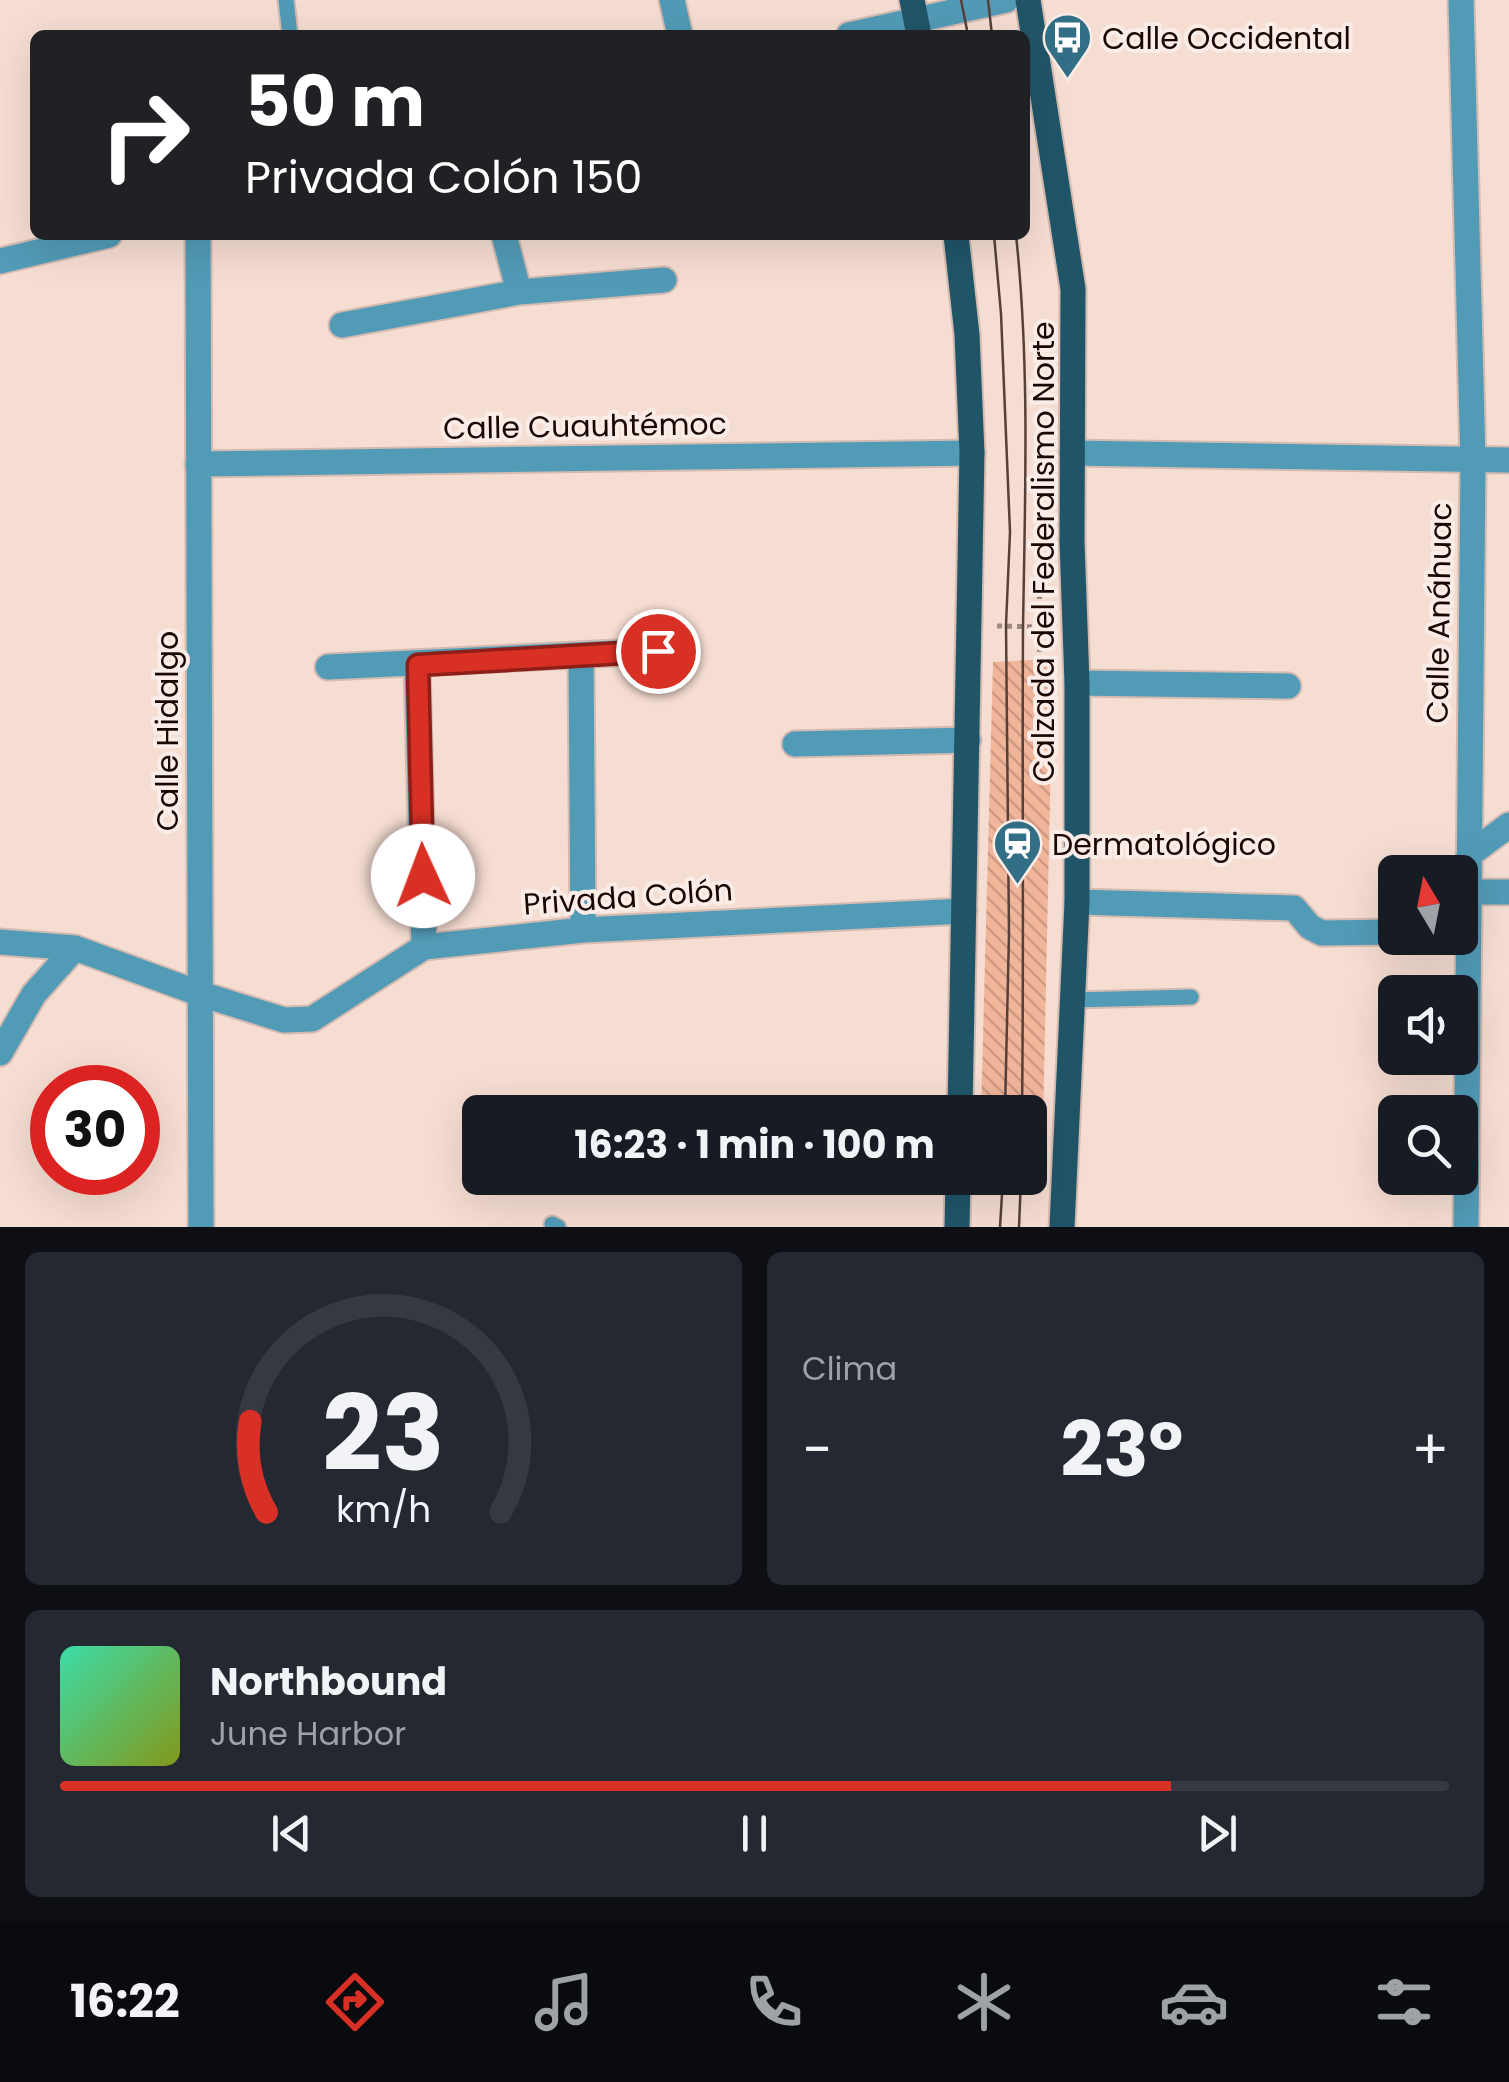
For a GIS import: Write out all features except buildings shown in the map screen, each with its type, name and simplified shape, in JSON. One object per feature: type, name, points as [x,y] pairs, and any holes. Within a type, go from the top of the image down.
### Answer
[{"type":"main road","name":"Calzada del Federalismo Norte","points":[[1028,0],[1074,289],[1072,542],[1077,683],[1077,902],[1062,1227]]},
{"type":"main road","points":[[957,240],[967,335],[972,453],[960,1095]]},
{"type":"main road","points":[[957,1227],[958,1195]]},
{"type":"street","points":[[672,0],[679,30]]},
{"type":"street","points":[[868,30],[1006,0]]},
{"type":"street","name":"Calle Anáhuac","points":[[1460,0],[1473,461],[1469,855]]},
{"type":"street","points":[[0,261],[88,240]]},
{"type":"street","name":"Calle Hidalgo","points":[[198,240],[201,1227]]},
{"type":"street","points":[[505,240],[519,292]]},
{"type":"street","points":[[342,325],[519,292],[664,280]]},
{"type":"street","name":"Calle Cuauhtémoc","points":[[198,464],[972,453]]},
{"type":"street","points":[[1072,453],[1509,460]]},
{"type":"street","points":[[328,667],[658,651]]},
{"type":"street","points":[[581,655],[584,930]]},
{"type":"street","points":[[418,665],[424,946]]},
{"type":"street","points":[[1077,683],[1288,686]]},
{"type":"street","points":[[794,744],[968,740]]},
{"type":"street","points":[[1470,855],[1509,824]]},
{"type":"street","points":[[1478,892],[1509,892]]},
{"type":"street","points":[[1077,902],[1294,908],[1310,927],[1322,932],[1378,932]]},
{"type":"street","name":"Privada Colón","points":[[0,942],[75,948],[284,1020],[312,1019],[424,946],[584,930],[964,911]]},
{"type":"street","points":[[0,1053],[34,994],[75,948]]},
{"type":"street","name":"Calle Anáhuac","points":[[1465,955],[1466,1227]]},
{"type":"lane","points":[[286,0],[289,30]]},
{"type":"lane","points":[[1074,1000],[1191,998]]},
{"type":"path","points":[[1040,661],[1040,544],[1072,542]]},
{"type":"path","points":[[995,626],[1039,626]]},
{"type":"tram line","points":[[961,0],[967,30]]},
{"type":"tram line","points":[[988,0],[991,30]]},
{"type":"tram line","points":[[994,240],[1010,532],[1006,625],[1009,933],[1005,1095]]},
{"type":"tram line","points":[[1016,240],[1026,432],[1022,1095]]},
{"type":"tram line","points":[[1000,1227],[1002,1195]]},
{"type":"tram line","points":[[1019,1227],[1020,1195]]},
{"type":"place","name":"Calle Occidental","points":[[1067,80]]},
{"type":"place","name":"Dermatológico","points":[[1017,886]]},
{"type":"route","points":[[423,876],[418,665],[658,651]]}]
